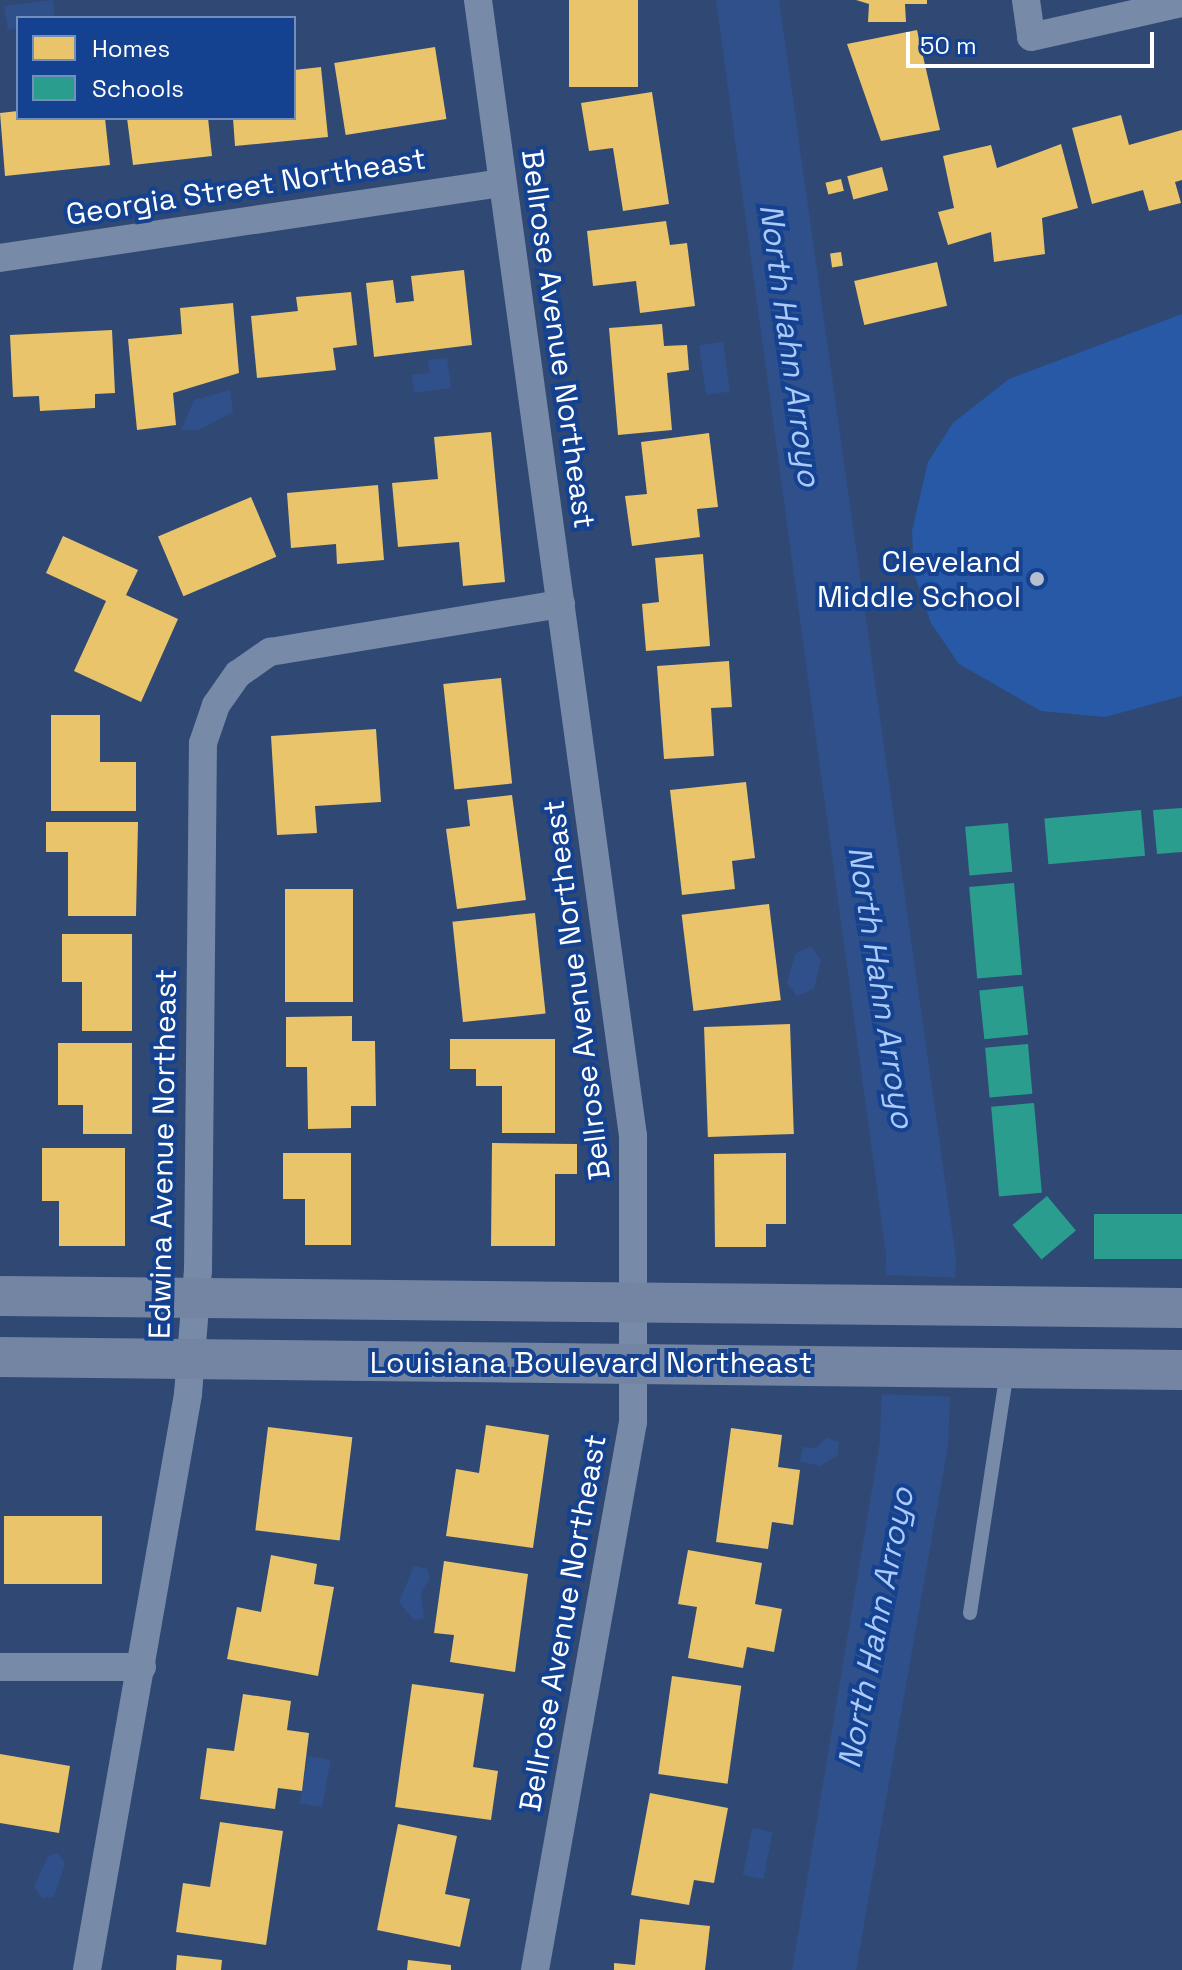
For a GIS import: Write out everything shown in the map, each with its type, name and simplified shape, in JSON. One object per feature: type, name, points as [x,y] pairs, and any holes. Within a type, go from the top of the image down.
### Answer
[{"type":"main road","name":"Louisiana Boulevard Northeast","points":[[0,1296],[636,1299],[1182,1308]]},
{"type":"main road","name":"Louisiana Boulevard Northeast","points":[[0,1357],[1182,1370]]},
{"type":"street","name":"Bellrose Avenue Northeast","points":[[478,0],[501,183],[622,1033],[638,1365],[535,1970]]},
{"type":"street","points":[[1026,0],[1031,37],[1182,3]]},
{"type":"street","name":"Georgia Street Northeast","points":[[0,258],[501,183]]},
{"type":"street","name":"Edwina Avenue Northeast","points":[[87,1970],[142,1667],[191,1359],[196,1297],[203,743],[216,705],[238,674],[270,652],[561,604]]},
{"type":"street","points":[[0,1667],[142,1667]]},
{"type":"lane","points":[[970,1613],[1008,1367]]},
{"type":"shaded area","points":[[1182,314],[1182,696],[1105,717],[1041,711],[959,664],[931,623],[914,573],[912,531],[928,462],[953,423],[1009,379]]},
{"type":"water","points":[[53,0],[55,16],[16,16],[16,28],[8,30],[4,6]]},
{"type":"water","name":"North Hahn Arroyo","points":[[716,0],[779,0],[956,1259],[948,1446],[856,1970],[792,1970],[880,1441],[886,1254]]},
{"type":"water","points":[[723,342],[730,392],[706,395],[699,345]]},
{"type":"water","points":[[447,358],[451,388],[414,393],[412,375],[430,373],[428,360]]},
{"type":"water","points":[[230,390],[233,412],[199,430],[181,430],[194,400]]},
{"type":"water","points":[[811,946],[821,960],[814,989],[797,996],[787,983],[795,954]]},
{"type":"water","points":[[827,1437],[839,1442],[838,1455],[820,1466],[800,1461],[803,1447],[816,1448]]},
{"type":"water","points":[[414,1566],[427,1569],[430,1578],[421,1593],[424,1618],[414,1620],[399,1602]]},
{"type":"water","points":[[308,1756],[331,1760],[322,1807],[300,1803]]},
{"type":"water","points":[[752,1828],[773,1832],[763,1879],[743,1875]]},
{"type":"water","points":[[58,1853],[65,1864],[54,1897],[42,1898],[34,1887],[48,1856]]},
{"type":"pier","points":[[881,1275],[960,1278],[956,1397],[877,1394]]},
{"type":"building: Homes","points":[[569,0],[638,0],[638,87],[569,87]]},
{"type":"building: Homes","points":[[856,0],[927,0],[927,4],[905,4],[906,22],[868,22],[869,4]]},
{"type":"building: Homes","points":[[917,30],[940,130],[881,141],[847,44]]},
{"type":"building: Homes","points":[[435,47],[446,119],[346,135],[334,63]]},
{"type":"building: Homes","points":[[321,67],[328,137],[235,146],[233,120],[296,120],[296,70]]},
{"type":"building: Homes","points":[[652,92],[669,204],[623,211],[613,148],[589,151],[581,103]]},
{"type":"building: Homes","points":[[16,111],[16,120],[105,120],[110,165],[5,176],[0,113]]},
{"type":"building: Homes","points":[[1121,115],[1129,145],[1182,130],[1182,180],[1175,182],[1181,203],[1149,211],[1143,190],[1092,204],[1072,128]]},
{"type":"building: Homes","points":[[127,120],[208,120],[212,156],[133,165]]},
{"type":"building: Homes","points":[[1061,144],[1078,208],[1042,218],[1045,254],[994,262],[991,232],[948,245],[938,212],[954,208],[943,156],[991,145],[997,168]]},
{"type":"building: Homes","points":[[882,167],[888,190],[853,199],[847,176]]},
{"type":"building: Homes","points":[[841,179],[844,191],[828,195],[825,183]]},
{"type":"building: Homes","points":[[666,221],[670,245],[687,243],[695,306],[640,313],[636,281],[593,286],[587,231]]},
{"type":"building: Homes","points":[[841,252],[843,266],[832,267],[830,254]]},
{"type":"building: Homes","points":[[937,262],[947,306],[864,325],[854,281]]},
{"type":"building: Homes","points":[[464,270],[472,345],[374,357],[366,283],[393,280],[396,303],[414,301],[411,276]]},
{"type":"building: Homes","points":[[351,292],[357,345],[333,348],[336,370],[257,378],[251,316],[298,311],[296,297]]},
{"type":"building: Homes","points":[[233,303],[239,373],[173,393],[176,425],[137,430],[128,339],[182,334],[180,308]]},
{"type":"building: Homes","points":[[662,324],[664,346],[687,345],[689,370],[667,373],[672,430],[618,435],[609,328]]},
{"type":"building: Homes","points":[[112,330],[115,393],[95,394],[95,408],[40,411],[39,396],[13,397],[10,335]]},
{"type":"building: Homes","points":[[491,432],[505,582],[463,586],[459,542],[398,547],[392,483],[438,479],[434,437]]},
{"type":"building: Homes","points":[[709,433],[718,507],[697,509],[700,537],[632,546],[625,496],[647,494],[641,442]]},
{"type":"building: Homes","points":[[378,485],[384,560],[337,564],[336,544],[291,548],[287,493]]},
{"type":"building: Homes","points":[[251,497],[276,557],[183,596],[158,536]]},
{"type":"building: Homes","points":[[63,536],[138,570],[126,595],[178,619],[141,702],[74,671],[106,601],[46,573]]},
{"type":"building: Homes","points":[[703,554],[710,646],[646,651],[642,604],[659,602],[655,558]]},
{"type":"building: Homes","points":[[729,661],[732,707],[711,708],[714,756],[664,759],[657,666]]},
{"type":"building: Homes","points":[[501,678],[512,783],[454,789],[443,684]]},
{"type":"building: Homes","points":[[51,715],[100,715],[100,762],[136,762],[136,811],[51,811]]},
{"type":"building: Homes","points":[[376,729],[381,802],[315,806],[317,833],[277,835],[271,736]]},
{"type":"building: Homes","points":[[746,782],[755,858],[732,861],[735,889],[682,895],[670,790]]},
{"type":"building: Homes","points":[[512,795],[526,900],[457,909],[446,829],[470,826],[467,800]]},
{"type":"building: Homes","points":[[46,822],[138,822],[136,916],[68,916],[68,852],[46,852]]},
{"type":"building: Homes","points":[[285,889],[353,889],[353,1002],[285,1002]]},
{"type":"building: Homes","points":[[769,904],[781,1000],[693,1011],[682,915]]},
{"type":"building: Homes","points":[[535,913],[546,1013],[463,1022],[452,922]]},
{"type":"building: Homes","points":[[62,934],[132,934],[132,1031],[82,1031],[82,982],[62,982]]},
{"type":"building: Homes","points":[[352,1016],[352,1041],[375,1041],[376,1106],[351,1106],[351,1128],[308,1129],[307,1067],[286,1067],[286,1017]]},
{"type":"building: Homes","points":[[790,1024],[794,1134],[708,1137],[704,1027]]},
{"type":"building: Homes","points":[[450,1039],[555,1039],[555,1133],[502,1133],[502,1086],[476,1086],[476,1069],[450,1069]]},
{"type":"building: Homes","points":[[58,1043],[132,1043],[132,1134],[83,1134],[83,1105],[58,1105]]},
{"type":"building: Homes","points":[[492,1143],[577,1144],[577,1174],[555,1174],[555,1246],[491,1246]]},
{"type":"building: Homes","points":[[42,1148],[125,1148],[125,1246],[59,1246],[59,1201],[42,1201]]},
{"type":"building: Homes","points":[[283,1153],[351,1153],[351,1245],[305,1245],[305,1199],[283,1199]]},
{"type":"building: Homes","points":[[786,1153],[786,1224],[766,1224],[766,1247],[715,1247],[714,1154]]},
{"type":"building: Homes","points":[[486,1425],[549,1435],[533,1548],[446,1536],[456,1469],[479,1473]]},
{"type":"building: Homes","points":[[268,1427],[352,1437],[340,1541],[255,1530]]},
{"type":"building: Homes","points":[[731,1428],[782,1435],[778,1467],[800,1470],[793,1525],[772,1522],[768,1549],[716,1542]]},
{"type":"building: Homes","points":[[4,1516],[102,1516],[102,1584],[4,1584]]},
{"type":"building: Homes","points":[[688,1550],[762,1563],[755,1604],[782,1609],[774,1652],[747,1647],[743,1668],[688,1658],[697,1607],[678,1604]]},
{"type":"building: Homes","points":[[271,1555],[317,1564],[314,1584],[334,1587],[318,1676],[227,1659],[237,1607],[261,1612]]},
{"type":"building: Homes","points":[[444,1561],[528,1574],[515,1672],[450,1662],[454,1635],[434,1633]]},
{"type":"building: Homes","points":[[672,1676],[741,1686],[728,1784],[658,1774]]},
{"type":"building: Homes","points":[[412,1684],[484,1694],[473,1767],[498,1771],[491,1820],[395,1807]]},
{"type":"building: Homes","points":[[243,1694],[291,1701],[287,1730],[309,1733],[302,1791],[278,1788],[275,1809],[200,1799],[207,1748],[234,1751]]},
{"type":"building: Homes","points":[[0,1754],[70,1766],[59,1833],[0,1823]]},
{"type":"building: Homes","points":[[650,1793],[728,1808],[714,1883],[694,1880],[689,1905],[631,1895]]},
{"type":"building: Homes","points":[[220,1822],[283,1831],[266,1945],[176,1932],[183,1883],[210,1887]]},
{"type":"building: Homes","points":[[398,1824],[457,1836],[445,1894],[470,1899],[460,1947],[377,1930]]},
{"type":"building: Homes","points":[[640,1919],[710,1926],[705,1970],[614,1970],[614,1963],[635,1965]]},
{"type":"building: Homes","points":[[177,1955],[222,1960],[221,1970],[176,1970]]},
{"type":"building: Homes","points":[[408,1960],[451,1965],[451,1970],[407,1970]]},
{"type":"building: Schools","points":[[1182,808],[1182,852],[1157,854],[1153,810]]},
{"type":"building: Schools","points":[[1141,810],[1145,856],[1048,864],[1044,818]]},
{"type":"building: Schools","points":[[1008,823],[1012,872],[969,876],[965,827]]},
{"type":"building: Schools","points":[[1014,883],[1022,975],[977,979],[969,887]]},
{"type":"building: Schools","points":[[1023,986],[1028,1035],[984,1039],[979,991]]},
{"type":"building: Schools","points":[[1028,1044],[1032,1094],[990,1098],[985,1048]]},
{"type":"building: Schools","points":[[1034,1103],[1042,1193],[999,1196],[991,1107]]},
{"type":"building: Schools","points":[[1047,1196],[1076,1230],[1041,1259],[1013,1225]]},
{"type":"building: Schools","points":[[1094,1214],[1182,1214],[1182,1259],[1094,1259]]},
{"type":"place","name":"Cleveland Middle School","points":[[1037,579]]}]
